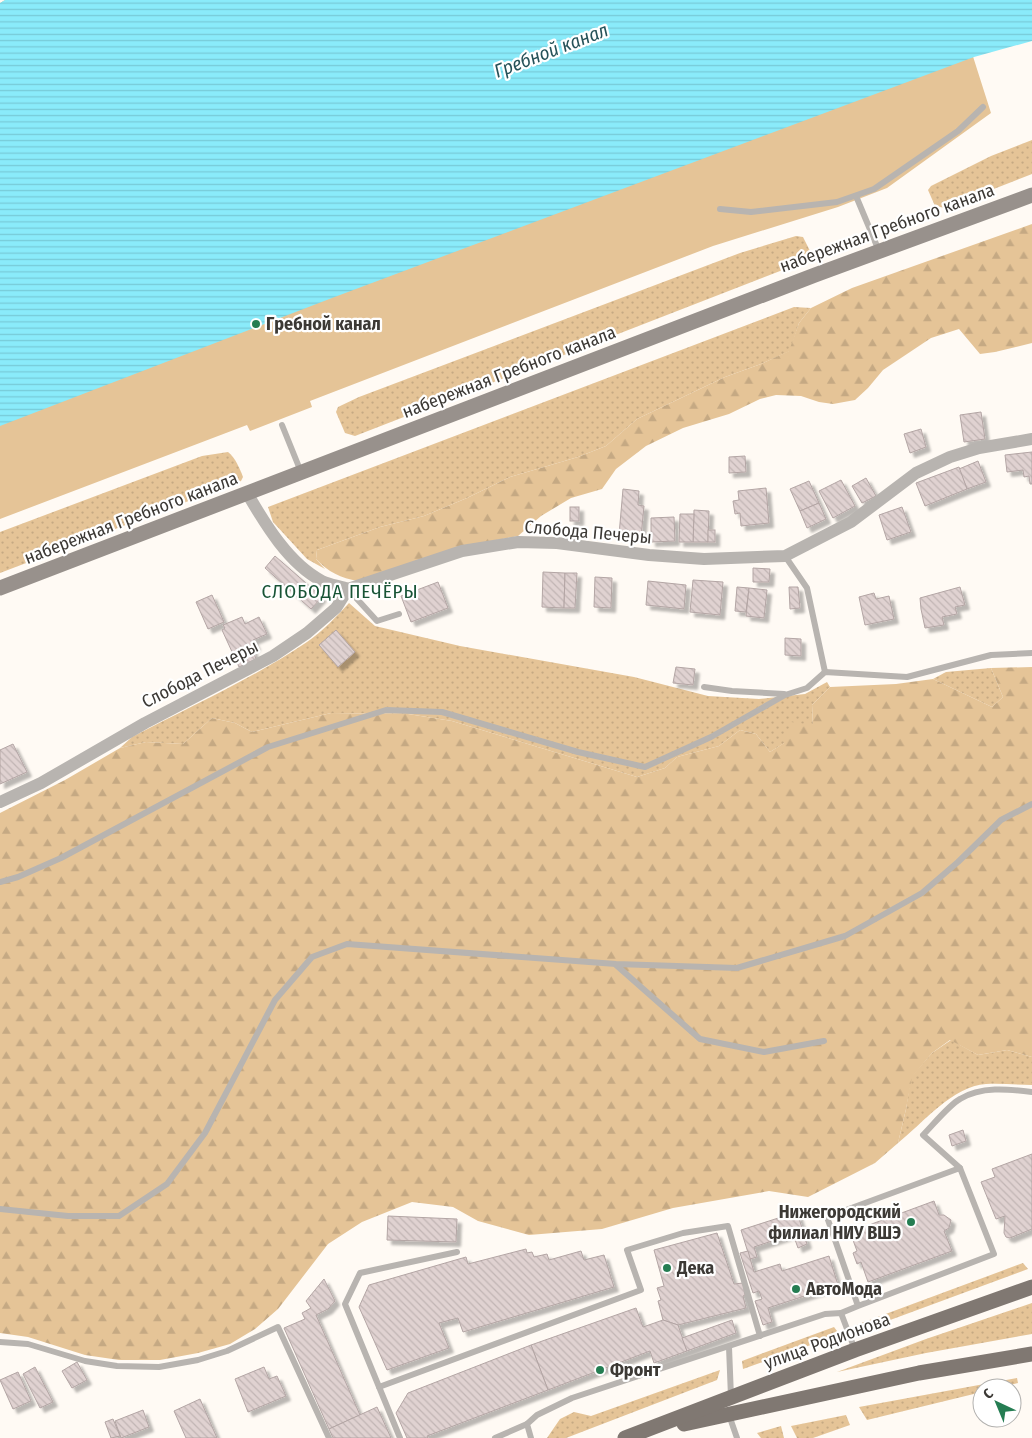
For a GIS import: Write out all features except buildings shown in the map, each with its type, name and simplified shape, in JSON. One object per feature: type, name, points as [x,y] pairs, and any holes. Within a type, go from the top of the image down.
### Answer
[{"type":"main road","name":"улица Родионова","points":[[630,1436],[855,1350],[1032,1287]]},
{"type":"main road","name":"улица Родионова","points":[[630,1436],[919,1373],[1032,1354]]},
{"type":"street","name":"набережная Гребного канала","points":[[0,588],[1032,194]]},
{"type":"street","name":"Слобода Печеры","points":[[0,802],[41,783],[144,723],[273,656],[307,633],[336,608],[348,589],[462,550],[518,542],[557,543],[649,555],[704,559],[785,556],[851,522],[916,473],[950,457],[972,450],[1032,438]]},
{"type":"street","points":[[247,493],[268,528],[299,564],[322,581],[348,589]]},
{"type":"lane","points":[[720,208],[751,212],[837,202],[856,196],[882,184],[958,131],[983,107]]},
{"type":"lane","points":[[856,196],[879,251]]},
{"type":"lane","points":[[282,425],[301,472]]},
{"type":"lane","points":[[785,556],[807,588],[825,672]]},
{"type":"lane","points":[[348,589],[377,621],[399,614]]},
{"type":"lane","points":[[0,882],[18,877],[61,858],[268,747],[386,710],[442,712],[578,752],[645,767],[711,737],[785,694],[807,688],[825,672],[907,677],[991,655],[1032,653]]},
{"type":"lane","points":[[704,687],[732,691],[785,694]]},
{"type":"lane","points":[[0,1209],[68,1216],[119,1216],[167,1184],[205,1132],[276,1000],[312,957],[347,944],[616,964],[738,968],[845,936],[922,894],[1002,820],[1032,804]]},
{"type":"lane","points":[[616,964],[700,1039],[764,1052],[824,1041]]},
{"type":"lane","points":[[495,1438],[527,1424],[537,1415],[572,1398],[825,1314],[841,1313],[994,1254],[960,1168],[924,1135],[959,1099],[981,1091],[1008,1089],[1032,1092]]},
{"type":"lane","points":[[858,1306],[827,1217],[960,1168]]},
{"type":"lane","points":[[379,1387],[641,1290],[627,1250],[683,1234],[728,1226],[760,1336]]},
{"type":"lane","points":[[400,1438],[345,1304],[360,1273],[457,1252]]},
{"type":"lane","points":[[841,1313],[855,1350]]},
{"type":"lane","points":[[0,1342],[28,1344],[93,1362],[117,1366],[159,1367],[198,1360],[227,1352],[278,1327],[329,1438]]},
{"type":"lane","points":[[729,1346],[731,1397]]},
{"type":"lane","points":[[729,1414],[737,1438]]},
{"type":"lane","points":[[527,1424],[531,1438]]},
{"type":"green space","name":"Гребной канал","points":[[5,0],[955,0],[991,113],[887,188],[838,207],[713,246],[310,401],[312,407],[250,431],[247,425],[0,519],[0,3]]},
{"type":"green space","points":[[1032,140],[1032,174],[945,208],[935,206],[928,190],[931,186],[991,156]]},
{"type":"green space","points":[[1032,224],[1032,343],[980,354],[959,329],[931,338],[883,370],[855,400],[833,404],[801,396],[776,395],[760,399],[729,414],[683,428],[646,446],[616,469],[602,489],[571,498],[541,516],[518,536],[462,547],[358,581],[335,574],[316,559],[317,550],[380,527],[424,516],[510,477],[578,457],[606,446],[637,419],[725,377],[761,364],[789,351],[799,323],[811,308],[852,288]]},
{"type":"green space","points":[[796,236],[803,237],[811,253],[806,261],[355,436],[345,433],[336,412],[338,407],[359,397],[740,253]]},
{"type":"green space","points":[[794,307],[811,308],[799,323],[790,351],[725,377],[637,419],[606,446],[578,457],[510,477],[424,516],[380,527],[317,550],[316,559],[325,569],[307,559],[273,522],[268,507]]},
{"type":"green space","points":[[228,452],[240,470],[243,477],[241,481],[0,573],[0,532],[202,456]]},
{"type":"green space","points":[[349,603],[375,626],[460,646],[634,677],[708,696],[759,699],[805,694],[827,682],[830,687],[812,705],[813,725],[770,752],[756,734],[740,730],[719,746],[677,757],[665,768],[637,777],[452,721],[408,714],[331,713],[252,732],[235,723],[212,718],[183,744],[146,742],[120,748],[132,737],[243,680],[307,642],[334,619]]},
{"type":"green space","points":[[1032,667],[1032,1057],[1007,1050],[978,1055],[950,1040],[932,1053],[912,1077],[898,1143],[875,1163],[808,1197],[769,1191],[673,1208],[602,1229],[529,1235],[478,1221],[453,1207],[412,1202],[362,1222],[328,1244],[278,1309],[255,1329],[230,1344],[198,1353],[160,1360],[119,1360],[85,1355],[28,1337],[0,1333],[0,813],[65,780],[120,748],[146,742],[183,744],[212,718],[235,723],[252,732],[331,713],[408,714],[452,721],[637,777],[665,768],[677,757],[719,746],[740,730],[756,734],[770,752],[784,743],[791,722],[813,725],[812,705],[830,687],[896,684],[933,679],[992,707],[1003,697],[991,668]]},
{"type":"green space","points":[[991,668],[1003,697],[992,707],[933,679],[946,672]]},
{"type":"green space","points":[[951,1040],[978,1055],[1007,1050],[1032,1057],[1032,1085],[986,1084],[962,1091],[950,1098],[898,1143],[911,1077],[932,1053]]},
{"type":"green space","points":[[1023,1263],[1028,1269],[855,1333],[856,1325]]},
{"type":"green space","points":[[1032,1303],[1032,1334],[926,1353],[837,1372],[926,1339]]},
{"type":"green space","points":[[834,1327],[837,1331],[836,1336],[743,1369],[742,1361]]},
{"type":"green space","points":[[720,1370],[717,1380],[566,1438],[547,1438],[560,1419],[574,1412],[591,1416]]},
{"type":"green space","points":[[972,1386],[972,1394],[867,1420],[859,1407]]},
{"type":"green space","points":[[846,1415],[850,1425],[813,1438],[797,1438],[791,1426]]},
{"type":"green space","points":[[781,1426],[784,1438],[761,1438],[757,1433]]},
{"type":"water","name":"Гребной канал","points":[[5,0],[1032,0],[1032,41],[974,57],[332,298],[0,426],[0,3]]},
{"type":"place","name":"Гребной канал","points":[[256,324]]},
{"type":"place","name":"Нижегородский филиал НИУ ВШЭ","points":[[911,1222]]},
{"type":"place","name":"Дека","points":[[667,1268]]},
{"type":"place","name":"АвтоМода","points":[[796,1289]]},
{"type":"place","name":"Фронт","points":[[600,1370]]},
{"type":"district","name":"СЛОБОДА ПЕЧЁРЫ","points":[[340,591]]}]
